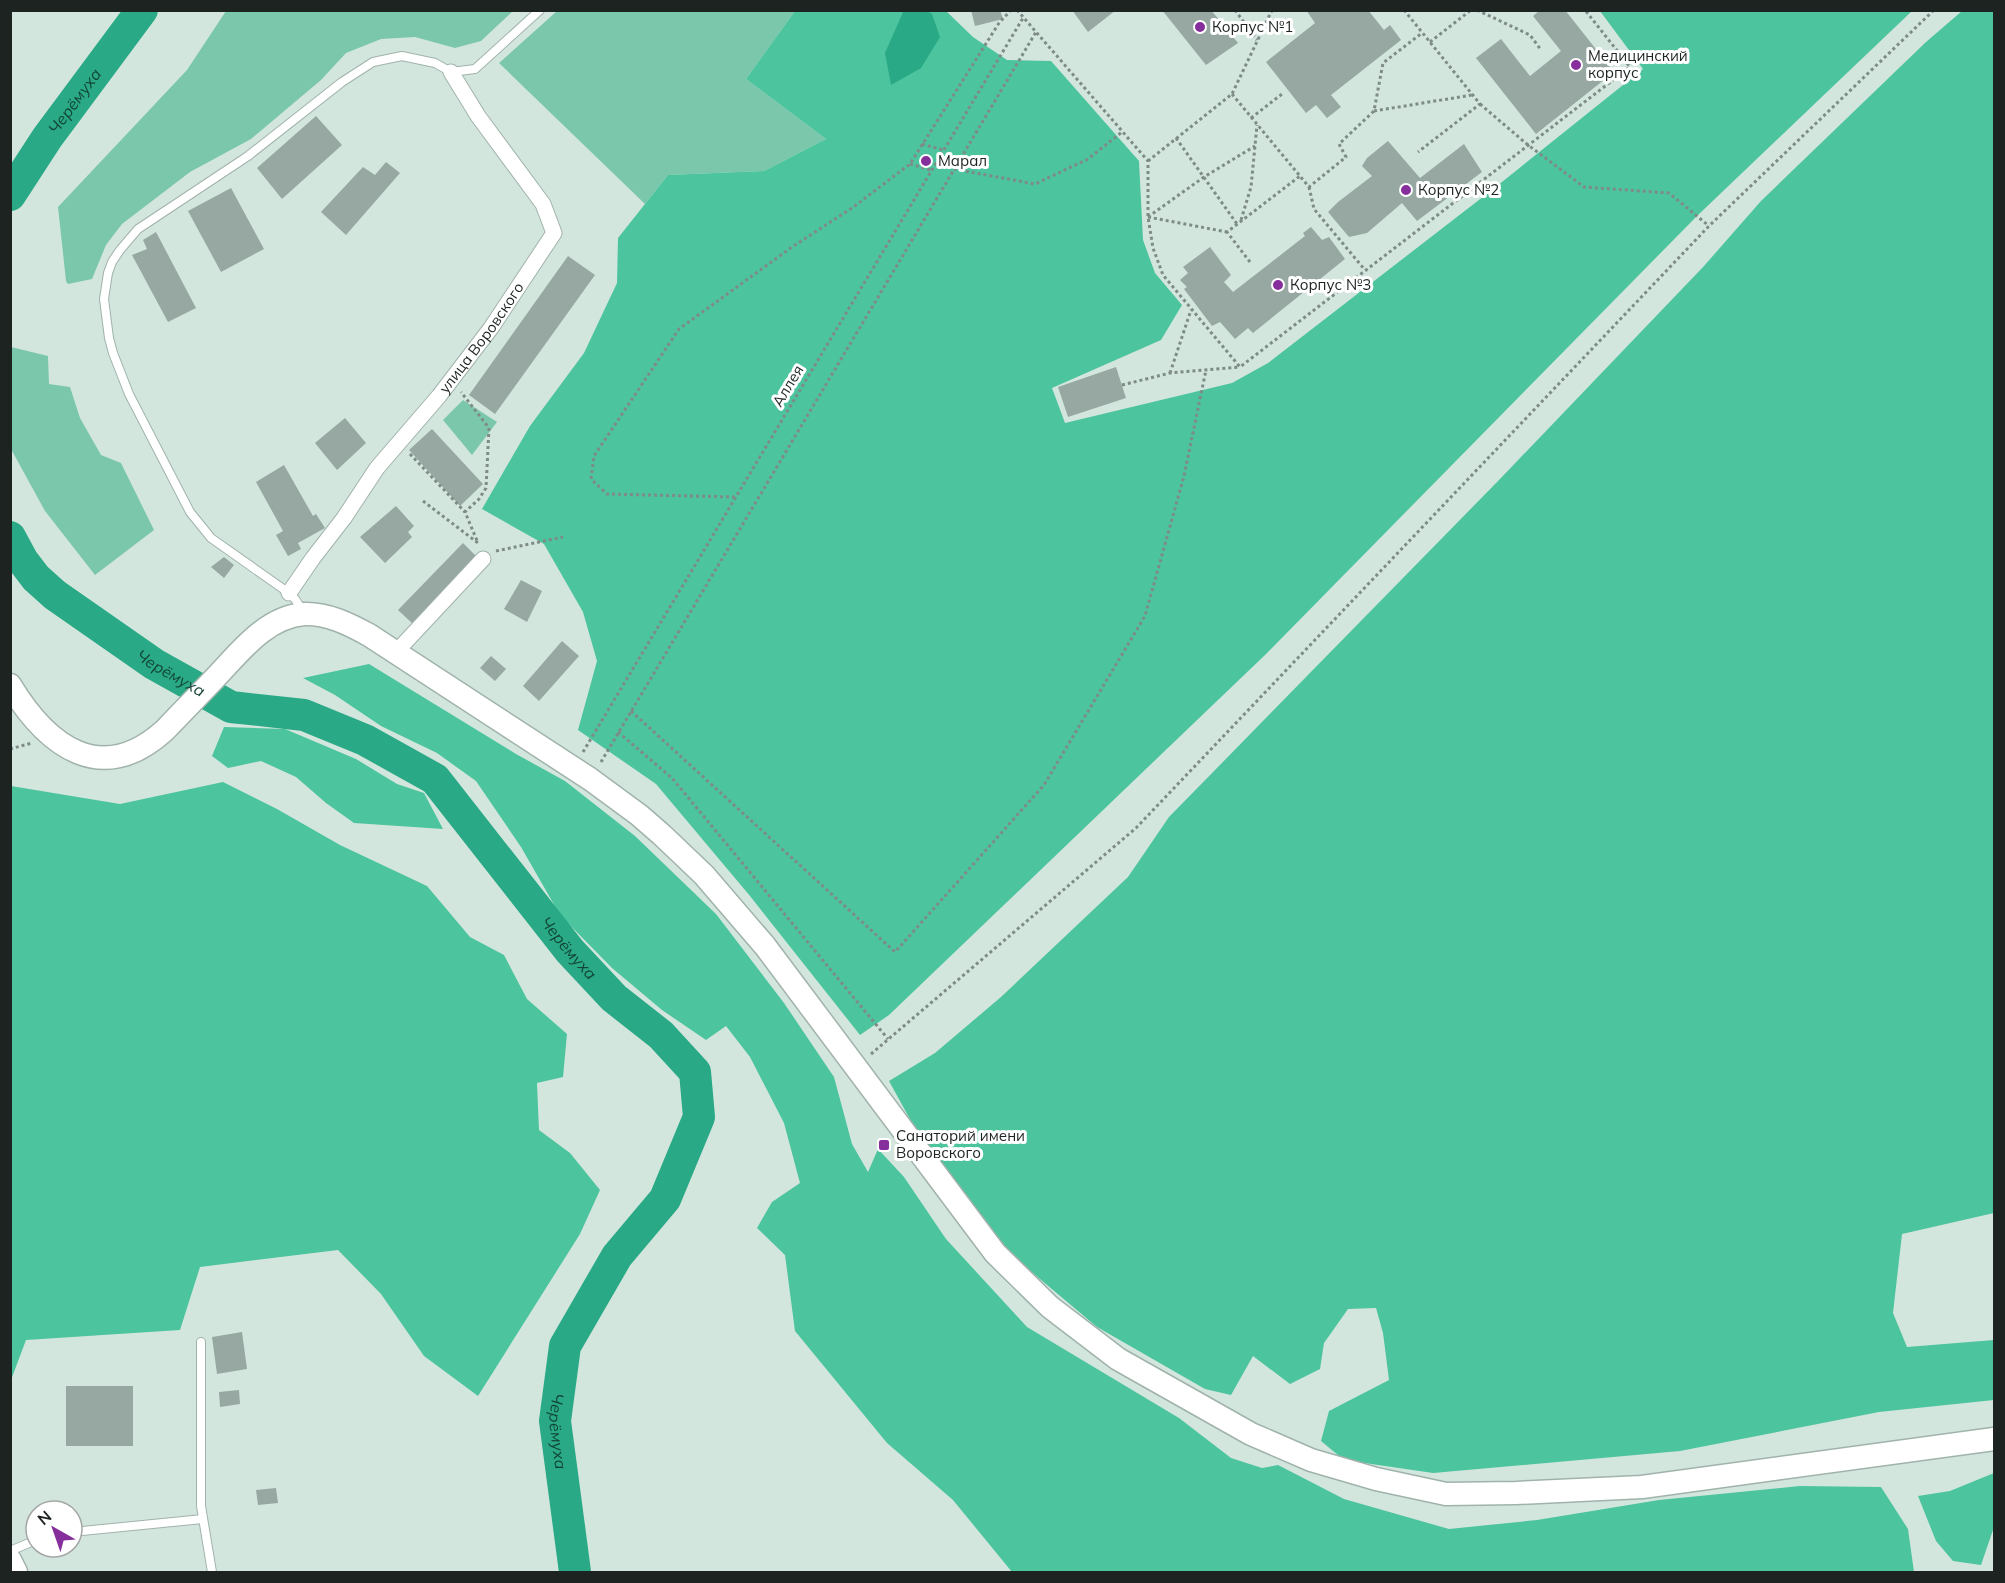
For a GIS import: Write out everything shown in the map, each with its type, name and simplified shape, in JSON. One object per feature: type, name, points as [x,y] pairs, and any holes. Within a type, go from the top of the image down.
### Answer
[{"type":"main road","points":[[10,685],[45,731],[63,746],[77,752],[107,757],[124,755],[150,742],[165,730],[249,642],[278,621],[304,614],[319,616],[352,626],[397,651],[582,773],[639,815],[705,875],[765,946],[995,1253],[1050,1307],[1118,1359],[1251,1434],[1311,1460],[1376,1479],[1446,1494],[1516,1493],[1642,1487],[1995,1439]]},
{"type":"main road","points":[[10,1560],[16,1572]]},
{"type":"street","name":"улица Воровского","points":[[289,592],[344,518],[377,468],[452,380],[491,328],[554,233],[543,204],[478,116],[450,72]]},
{"type":"street","points":[[397,651],[488,555]]},
{"type":"lane","points":[[304,614],[289,592],[211,538],[190,512],[129,394],[113,353],[104,299],[108,273],[120,249],[138,229],[248,156],[342,82],[373,62],[402,56],[435,63],[450,72],[476,69],[540,10]]},
{"type":"lane","points":[[201,1342],[201,1506],[212,1572]]},
{"type":"lane","points":[[84,1531],[203,1519]]},
{"type":"lane","points":[[10,1551],[24,1545]]},
{"type":"path","points":[[736,498],[607,494],[591,479],[594,456],[679,329],[852,208],[910,164],[999,23],[1011,10]]},
{"type":"path","points":[[1017,10],[1148,161],[1148,217],[1153,248],[1163,275],[1240,367]]},
{"type":"path","points":[[1235,10],[1258,40]]},
{"type":"path","points":[[1148,161],[1232,94],[1272,10]]},
{"type":"path","points":[[1404,10],[1479,104],[1584,187],[1669,193],[1709,226]]},
{"type":"path","points":[[1430,43],[1472,10]]},
{"type":"path","points":[[1477,10],[1530,34],[1541,50]]},
{"type":"path","points":[[1122,385],[1170,373],[1240,367],[1630,67],[1585,10]]},
{"type":"path","points":[[855,1066],[1136,828],[1709,226],[1934,10]]},
{"type":"path","name":"Аллея","points":[[582,773],[736,498],[1023,18]]},
{"type":"path","name":"Аллея","points":[[582,773],[618,732],[631,711],[1036,32]]},
{"type":"path","points":[[1374,111],[1383,63],[1422,33]]},
{"type":"path","points":[[1232,94],[1309,187],[1314,209],[1365,270]]},
{"type":"path","points":[[1251,118],[1282,94]]},
{"type":"path","points":[[1309,187],[1347,157],[1339,144],[1374,111],[1472,96]]},
{"type":"path","points":[[1418,152],[1479,104]]},
{"type":"path","points":[[1239,223],[1251,187],[1257,125]]},
{"type":"path","points":[[954,169],[1035,184],[1088,159],[1123,132]]},
{"type":"path","points":[[1176,138],[1239,223]]},
{"type":"path","points":[[922,144],[944,150]]},
{"type":"path","points":[[1148,217],[1204,177],[1255,146]]},
{"type":"path","points":[[910,164],[932,170]]},
{"type":"path","points":[[1227,232],[1300,176]]},
{"type":"path","points":[[1148,217],[1227,232],[1251,262]]},
{"type":"path","points":[[1170,373],[1191,310]]},
{"type":"path","points":[[631,711],[895,952],[1044,785],[1145,616],[1184,476],[1206,370]]},
{"type":"path","points":[[452,380],[489,428],[486,488],[479,499],[465,512]]},
{"type":"path","points":[[399,441],[465,512],[478,543],[423,501]]},
{"type":"path","points":[[488,555],[562,537]]},
{"type":"path","points":[[618,732],[672,778],[888,1039]]},
{"type":"shaded area","points":[[904,10],[927,11],[932,14],[940,37],[921,68],[891,85],[885,53]]},
{"type":"shaded area","points":[[226,11],[513,11],[481,41],[455,48],[415,37],[381,39],[346,53],[321,80],[251,139],[190,172],[122,224],[106,245],[92,279],[68,284],[58,207],[187,70]]},
{"type":"shaded area","points":[[557,11],[795,11],[746,79],[826,139],[764,171],[668,175],[645,204],[499,63]]},
{"type":"shaded area","points":[[795,11],[946,11],[973,37],[1007,60],[1051,61],[1139,161],[1143,240],[1155,273],[1182,305],[1161,340],[1052,388],[1065,423],[1232,383],[1268,363],[1497,186],[1643,69],[1600,11],[1912,11],[1697,216],[1265,655],[889,1015],[860,1035],[750,896],[656,784],[578,730],[597,661],[583,612],[544,544],[482,509],[530,426],[584,353],[617,283],[618,238],[668,175],[764,171],[826,139],[746,79]]},
{"type":"shaded area","points":[[1962,11],[1994,11],[1994,1213],[1902,1234],[1893,1313],[1907,1347],[1994,1340],[1994,1400],[1879,1412],[1680,1451],[1433,1473],[1344,1460],[1321,1441],[1329,1411],[1389,1380],[1383,1333],[1376,1308],[1348,1309],[1324,1343],[1320,1369],[1290,1384],[1253,1356],[1231,1395],[1205,1389],[1097,1327],[1015,1258],[928,1152],[889,1081],[935,1053],[1001,997],[1128,877],[1169,817],[1499,480],[1704,266],[1761,201],[1926,42]]},
{"type":"shaded area","points":[[11,347],[48,356],[49,384],[70,387],[80,418],[101,455],[121,463],[154,530],[95,575],[45,511],[11,449]]},
{"type":"shaded area","points":[[463,400],[497,422],[472,455],[443,420]]},
{"type":"shaded area","points":[[369,664],[516,754],[565,781],[635,836],[716,914],[784,1003],[834,1077],[852,1144],[868,1172],[878,1149],[904,1177],[946,1239],[1027,1327],[1179,1418],[1231,1458],[1262,1468],[1278,1465],[1344,1499],[1449,1529],[1537,1520],[1659,1500],[1800,1486],[1881,1487],[1908,1529],[1914,1572],[1012,1572],[953,1500],[887,1443],[795,1331],[785,1255],[757,1228],[772,1202],[800,1183],[784,1123],[750,1057],[726,1026],[706,1040],[662,1010],[612,968],[560,915],[521,847],[476,781],[437,753],[381,726],[335,695],[303,678]]},
{"type":"shaded area","points":[[224,727],[285,729],[356,759],[397,784],[424,793],[443,829],[354,823],[296,777],[261,761],[228,768],[212,756]]},
{"type":"shaded area","points":[[223,782],[277,809],[340,845],[427,886],[470,937],[504,955],[527,999],[567,1034],[563,1077],[537,1083],[539,1130],[570,1153],[600,1190],[580,1234],[478,1396],[424,1356],[381,1294],[338,1250],[200,1267],[180,1330],[26,1340],[11,1380],[11,786],[120,804]]},
{"type":"shaded area","points":[[1994,1473],[1994,1527],[1981,1565],[1953,1561],[1936,1541],[1918,1496],[1950,1491]]},
{"type":"building","points":[[971,10],[1000,10],[1003,19],[975,26]]},
{"type":"building","points":[[1072,10],[1116,10],[1088,32]]},
{"type":"building","name":"Корпус №1","points":[[1162,10],[1211,10],[1238,43],[1206,65]]},
{"type":"building","points":[[1306,10],[1327,10],[1328,12],[1331,10],[1368,10],[1384,30],[1390,25],[1401,40],[1331,95],[1341,107],[1327,118],[1316,105],[1306,113],[1266,62],[1315,23]]},
{"type":"building","name":"Медицинский корпус","points":[[1540,10],[1565,10],[1614,72],[1536,134],[1476,58],[1501,39],[1530,76],[1561,51],[1533,16]]},
{"type":"building","points":[[316,116],[342,145],[282,199],[257,168]]},
{"type":"building","name":"Корпус №2","points":[[1388,141],[1420,178],[1464,144],[1482,172],[1417,221],[1402,203],[1367,233],[1349,237],[1328,212],[1372,176],[1362,166],[1367,158]]},
{"type":"building","points":[[386,162],[400,173],[346,235],[321,212],[363,167],[375,175]]},
{"type":"building","points":[[231,188],[264,249],[221,272],[188,211]]},
{"type":"building","name":"Корпус №3","points":[[1311,227],[1322,240],[1329,237],[1345,259],[1253,333],[1248,328],[1235,339],[1220,322],[1212,326],[1184,289],[1187,287],[1180,280],[1188,273],[1183,267],[1210,247],[1231,275],[1224,282],[1233,292],[1305,236],[1303,233]]},
{"type":"building","points":[[156,232],[196,308],[168,322],[132,255],[147,249],[143,240]]},
{"type":"building","points":[[568,256],[595,275],[495,414],[469,395]]},
{"type":"building","points":[[1116,367],[1126,398],[1068,417],[1058,387]]},
{"type":"building","points":[[345,418],[366,443],[337,470],[315,443]]},
{"type":"building","points":[[432,429],[483,484],[460,506],[409,450]]},
{"type":"building","points":[[284,465],[313,516],[316,514],[325,528],[298,543],[301,549],[288,556],[276,535],[283,531],[256,482]]},
{"type":"building","points":[[396,506],[414,526],[408,532],[412,537],[385,563],[360,537]]},
{"type":"building","points":[[463,543],[477,557],[413,624],[398,610]]},
{"type":"building","points":[[224,557],[234,565],[224,578],[211,567]]},
{"type":"building","points":[[521,580],[542,591],[527,622],[504,609]]},
{"type":"building","points":[[562,641],[579,656],[539,701],[523,686]]},
{"type":"building","points":[[491,656],[506,669],[495,681],[480,668]]},
{"type":"building","points":[[242,1332],[247,1369],[217,1374],[212,1337]]},
{"type":"building","points":[[66,1386],[133,1386],[133,1446],[66,1446]]},
{"type":"building","points":[[239,1390],[240,1404],[220,1407],[219,1392]]},
{"type":"building","points":[[276,1488],[278,1503],[258,1505],[256,1490]]},
{"type":"waterway","name":"Черёмуха","points":[[10,195],[47,138],[142,10]]},
{"type":"waterway","name":"Черёмуха","points":[[10,537],[23,561],[36,578],[55,595],[154,664],[231,707],[304,715],[365,740],[435,779],[570,951],[614,998],[661,1035],[695,1072],[699,1117],[665,1199],[617,1256],[565,1346],[555,1421],[575,1572]]},
{"type":"place","name":"Корпус №1","points":[[1200,27]]},
{"type":"place","name":"Медицинский корпус","points":[[1576,65]]},
{"type":"place","name":"Марал","points":[[926,161]]},
{"type":"place","name":"Корпус №2","points":[[1406,190]]},
{"type":"place","name":"Корпус №3","points":[[1278,285]]},
{"type":"place","name":"Санаторий имени Воровского","points":[[884,1145]]}]
